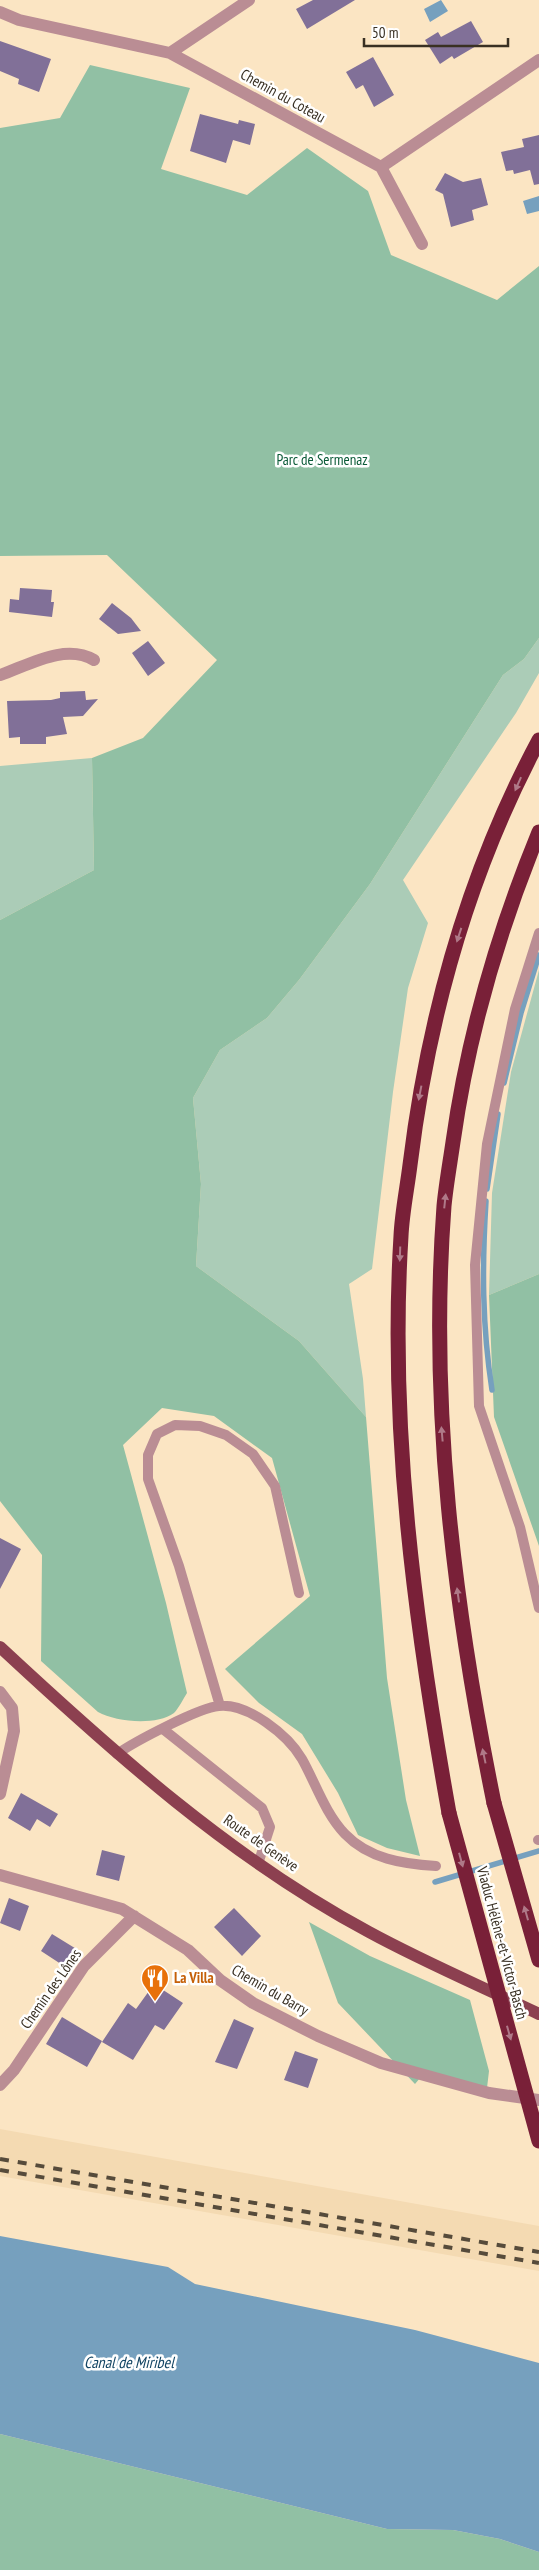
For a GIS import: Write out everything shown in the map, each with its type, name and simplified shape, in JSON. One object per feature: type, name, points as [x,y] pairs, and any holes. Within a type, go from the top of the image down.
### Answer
[{"type":"highway","name":"Viaduc Hélène-et-Victor-Basch","points":[[539,740],[502,819],[479,876],[441,994],[416,1115],[401,1234],[398,1335],[402,1458],[414,1587],[449,1813],[539,2141]]},
{"type":"highway","name":"Viaduc Hélène-et-Victor-Basch","points":[[539,832],[519,880],[494,954],[461,1090],[444,1205],[440,1360],[442,1426],[453,1558],[475,1710],[494,1803],[539,1960]]},
{"type":"main road","name":"Route de Genève","points":[[0,1647],[117,1754],[258,1864],[369,1932],[539,2014]]},
{"type":"street","points":[[170,53],[249,0]]},
{"type":"street","name":"Chemin du Coteau","points":[[0,12],[19,20],[170,53],[381,168]]},
{"type":"street","points":[[422,244],[381,168],[539,60]]},
{"type":"street","points":[[0,676],[62,653],[82,653],[94,660]]},
{"type":"street","points":[[0,1692],[12,1708],[14,1731],[0,1794]]},
{"type":"street","name":"Chemin du Barry","points":[[0,1875],[122,1909],[188,1950],[220,1980],[253,2003],[318,2036],[382,2063],[444,2082],[490,2093],[539,2100]]},
{"type":"street","name":"Chemin des Lônes","points":[[0,2086],[14,2070],[84,1966],[134,1916]]},
{"type":"lane","points":[[539,933],[515,1010],[487,1144],[475,1265],[479,1406],[520,1527],[539,1608]]},
{"type":"lane","points":[[220,1706],[179,1566],[148,1479],[148,1455],[157,1434],[175,1425],[200,1426],[226,1435],[253,1454],[275,1486],[299,1593]]},
{"type":"lane","points":[[117,1754],[130,1745],[163,1729],[220,1706],[245,1709],[272,1726],[301,1757],[320,1797],[345,1834],[368,1852],[406,1865],[436,1866]]},
{"type":"lane","points":[[163,1729],[262,1808],[270,1827],[258,1864]]},
{"type":"shaded area","points":[[0,2129],[539,2226],[539,2271],[0,2176]]},
{"type":"green space","name":"Parc de Sermenaz","points":[[90,65],[190,88],[161,169],[247,195],[307,148],[368,191],[391,255],[497,300],[539,266],[539,638],[524,659],[503,675],[370,884],[299,980],[267,1018],[220,1050],[193,1098],[201,1184],[196,1266],[299,1341],[366,1417],[387,1678],[406,1800],[420,1856],[387,1848],[358,1835],[338,1793],[302,1734],[259,1703],[225,1669],[310,1596],[272,1458],[214,1416],[162,1408],[123,1445],[166,1603],[187,1693],[174,1713],[157,1720],[125,1720],[98,1712],[41,1661],[42,1555],[0,1501],[0,920],[94,870],[92,758],[143,738],[217,660],[107,555],[0,556],[0,128],[60,118]]},
{"type":"green space","points":[[539,638],[539,673],[516,713],[403,880],[428,923],[408,988],[393,1092],[372,1269],[349,1284],[363,1379],[366,1417],[299,1341],[196,1266],[201,1184],[193,1098],[220,1050],[267,1018],[299,980],[370,884],[503,675],[524,659]]},
{"type":"green space","points":[[92,758],[94,870],[0,920],[0,766]]},
{"type":"green space","points":[[539,970],[539,1274],[489,1295],[492,1193],[511,1072]]},
{"type":"green space","points":[[539,1274],[539,1546],[494,1417],[489,1295]]},
{"type":"green space","points":[[309,1922],[370,1956],[470,2000],[489,2071],[487,2088],[425,2072],[415,2084],[338,2003]]},
{"type":"green space","points":[[0,2434],[387,2529],[453,2530],[500,2539],[539,2552],[539,2570],[0,2570]]},
{"type":"water","points":[[441,0],[448,11],[430,22],[424,9]]},
{"type":"water","points":[[539,196],[539,211],[527,214],[523,201]]},
{"type":"water","name":"Canal de Miribel","points":[[0,2236],[168,2267],[195,2284],[415,2330],[539,2363],[539,2552],[500,2539],[453,2530],[387,2529],[0,2434]]},
{"type":"building","points":[[313,0],[355,0],[307,29],[296,9]]},
{"type":"building","points":[[471,21],[483,42],[454,59],[452,56],[440,64],[425,40],[438,32],[441,37]]},
{"type":"building","points":[[0,41],[51,59],[39,92],[18,84],[19,79],[0,71]]},
{"type":"building","points":[[373,57],[394,95],[374,107],[363,85],[356,89],[346,72]]},
{"type":"building","points":[[200,114],[238,124],[239,120],[255,124],[250,145],[233,140],[226,163],[190,151]]},
{"type":"building","points":[[539,135],[539,184],[534,185],[530,170],[514,174],[513,170],[506,171],[501,152],[524,147],[522,139]]},
{"type":"building","points":[[445,173],[463,182],[481,178],[488,205],[472,210],[474,220],[451,227],[443,194],[435,190]]},
{"type":"building","points":[[20,588],[52,590],[51,602],[54,602],[52,617],[9,612],[10,599],[19,600]]},
{"type":"building","points":[[112,603],[131,618],[141,631],[118,634],[99,619]]},
{"type":"building","points":[[148,641],[165,663],[148,676],[132,653]]},
{"type":"building","points":[[85,691],[86,700],[98,699],[83,716],[63,717],[67,734],[46,737],[46,744],[20,744],[20,737],[9,738],[7,701],[51,700],[60,698],[60,692]]},
{"type":"building","points":[[0,1538],[21,1549],[0,1589]]},
{"type":"building","points":[[21,1793],[58,1814],[50,1827],[37,1819],[30,1831],[8,1818]]},
{"type":"building","points":[[102,1850],[125,1856],[119,1881],[96,1875]]},
{"type":"building","points":[[9,1898],[29,1906],[20,1931],[0,1923]]},
{"type":"building","points":[[234,1908],[261,1936],[242,1956],[214,1927]]},
{"type":"building","points":[[52,1934],[78,1950],[67,1968],[41,1951]]},
{"type":"building","points":[[154,1984],[183,2003],[164,2030],[155,2025],[133,2060],[102,2042],[128,2003],[136,2009]]},
{"type":"building","points":[[62,2017],[102,2041],[87,2067],[46,2044]]},
{"type":"building","points":[[234,2019],[254,2028],[237,2069],[215,2062]]},
{"type":"building","points":[[295,2051],[318,2059],[308,2088],[284,2080]]},
{"type":"waterway","points":[[504,1083],[521,1013],[539,955]]},
{"type":"waterway","points":[[487,1189],[498,1114]]},
{"type":"waterway","points":[[486,1201],[484,1296],[486,1342],[492,1390]]},
{"type":"waterway","points":[[435,1882],[539,1851]]},
{"type":"railway","points":[[0,2159],[539,2252]]},
{"type":"railway","points":[[0,2170],[539,2263]]},
{"type":"place","name":"La Villa","points":[[155,2002]]}]
